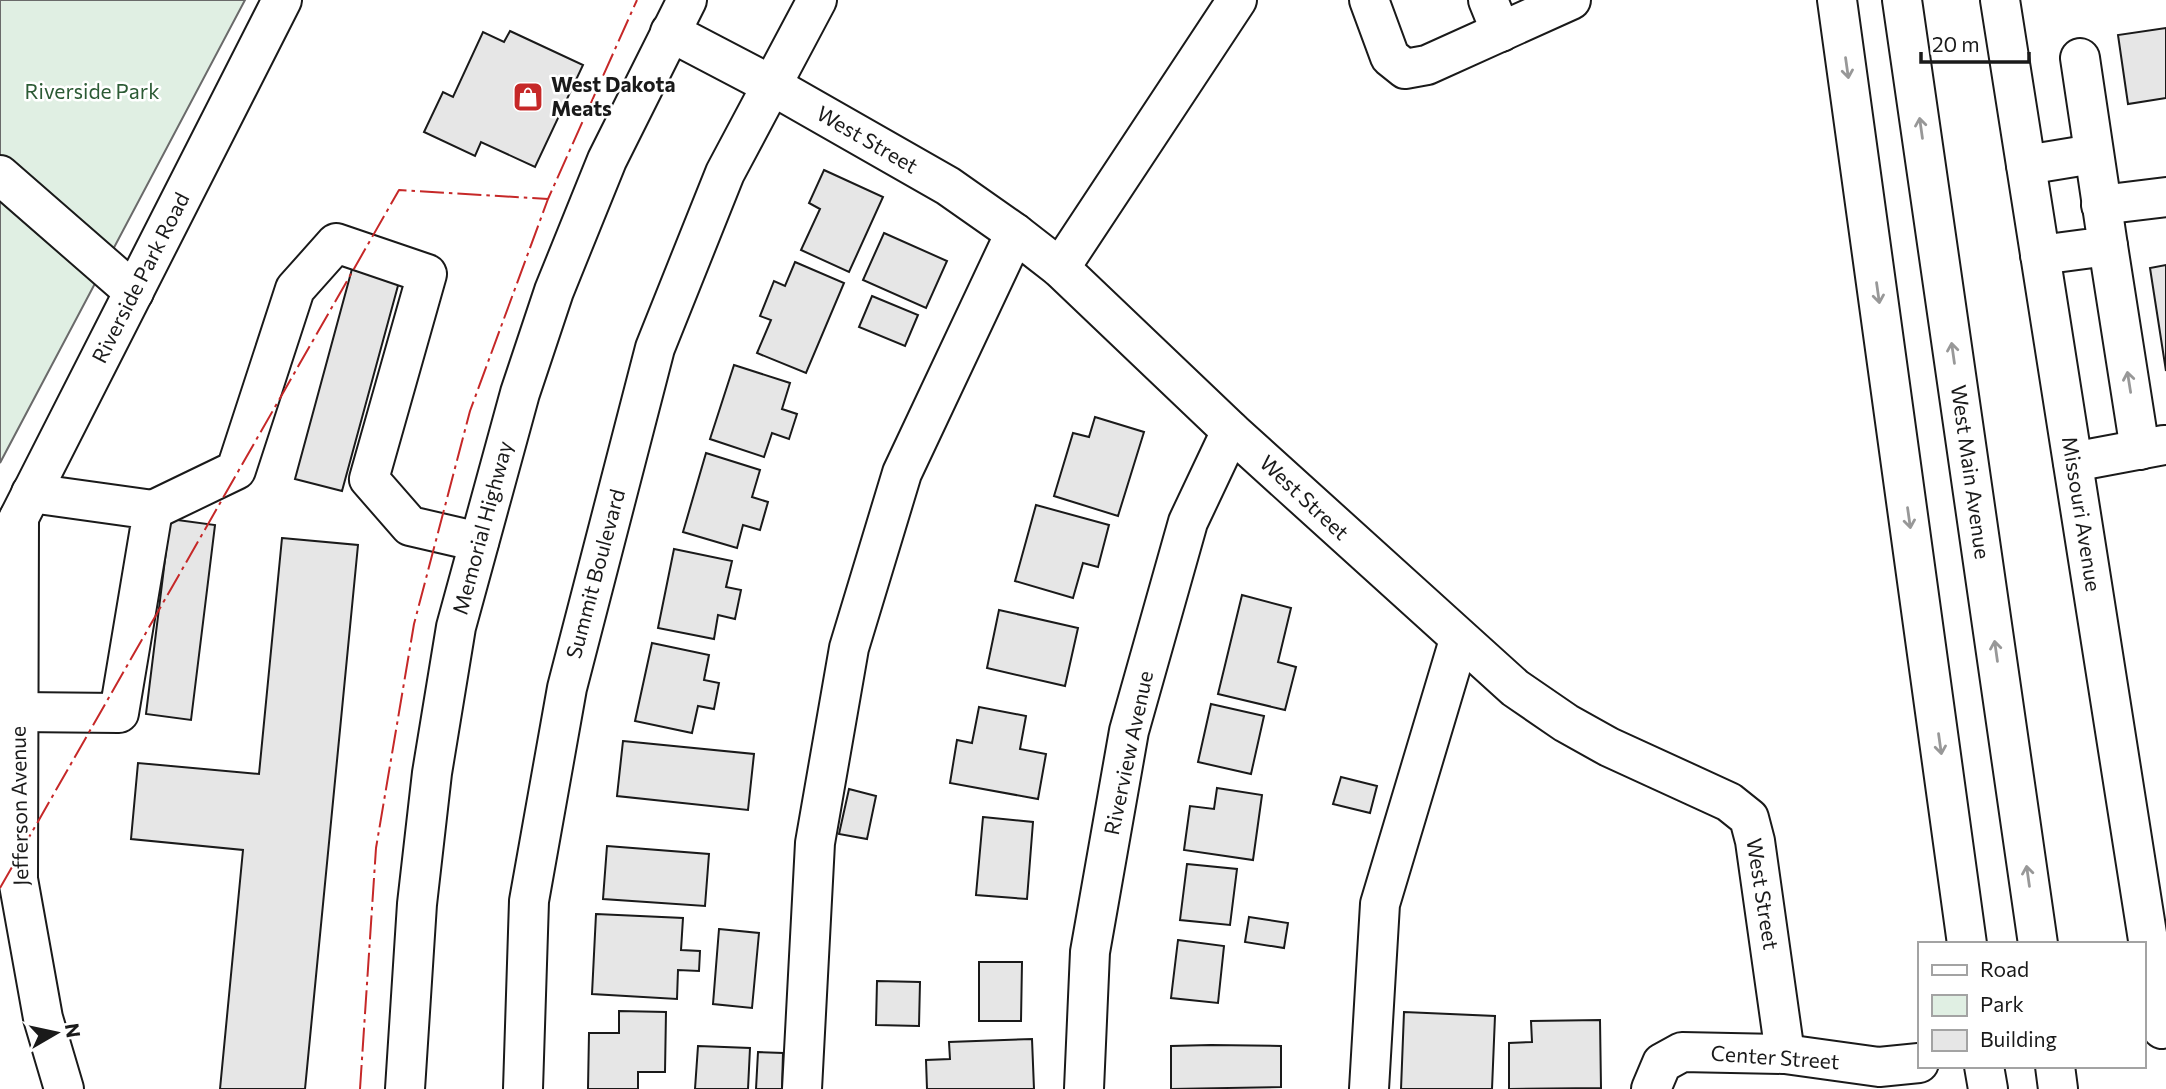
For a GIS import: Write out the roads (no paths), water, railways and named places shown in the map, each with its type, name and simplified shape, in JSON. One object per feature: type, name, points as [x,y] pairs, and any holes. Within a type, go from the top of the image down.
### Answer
[{"type":"street","name":"Riverside Park Road","points":[[0,555],[282,0]]},
{"type":"street","name":"Summit Boulevard","points":[[523,1089],[529,901],[567,688],[655,348],[725,173],[817,0]]},
{"type":"street","points":[[1060,268],[1237,0]]},
{"type":"street","points":[[1369,0],[1390,57],[1405,69],[1427,65],[1494,16],[1571,0]]},
{"type":"street","points":[[1837,0],[1968,942]]},
{"type":"street","name":"West Main Avenue","points":[[1902,0],[2038,942]]},
{"type":"street","name":"Missouri Avenue","points":[[2000,0],[2073,462],[2144,942]]},
{"type":"street","name":"West Street","points":[[679,16],[771,85],[948,186],[1060,268],[1231,431],[1515,688],[1566,723],[1609,747],[1729,802],[1749,818],[1755,841],[1785,1054]]},
{"type":"street","name":"Memorial Highway","points":[[405,1089],[417,904],[432,773],[456,627],[520,393],[554,291],[607,160],[679,16]]},
{"type":"street","points":[[2073,462],[2153,447],[2108,246],[2080,58]]},
{"type":"street","points":[[2026,165],[2093,154]]},
{"type":"street","points":[[0,175],[134,292]]},
{"type":"street","points":[[2101,205],[2166,197]]},
{"type":"street","points":[[802,1089],[815,843],[849,648],[902,473],[1015,233]]},
{"type":"street","points":[[25,506],[153,510],[236,471],[295,289],[336,243],[427,274],[369,479],[410,526],[479,542]]},
{"type":"street","points":[[2040,256],[2108,246]]},
{"type":"street","name":"Riverview Avenue","points":[[1084,1089],[1090,952],[1129,731],[1188,522],[1231,431]]},
{"type":"street","name":"Jefferson Avenue","points":[[25,506],[18,712],[18,879],[43,1018],[64,1089]]},
{"type":"street","points":[[18,712],[119,713],[153,510]]},
{"type":"street","points":[[1369,1089],[1380,904],[1460,639]]},
{"type":"street","name":"Missouri Avenue","points":[[2145,949],[2157,1030]]},
{"type":"street","name":"Center Street","points":[[1651,1089],[1662,1063],[1682,1052],[1785,1054],[1880,1078],[1918,1063]]},
{"type":"street","points":[[1984,1068],[1988,1089]]},
{"type":"street","points":[[2055,1068],[2058,1089]]},
{"type":"place","name":"West Dakota Meats","points":[[528,97]]},
{"type":"park label","name":"Riverside Park","points":[[92,92]]}]
